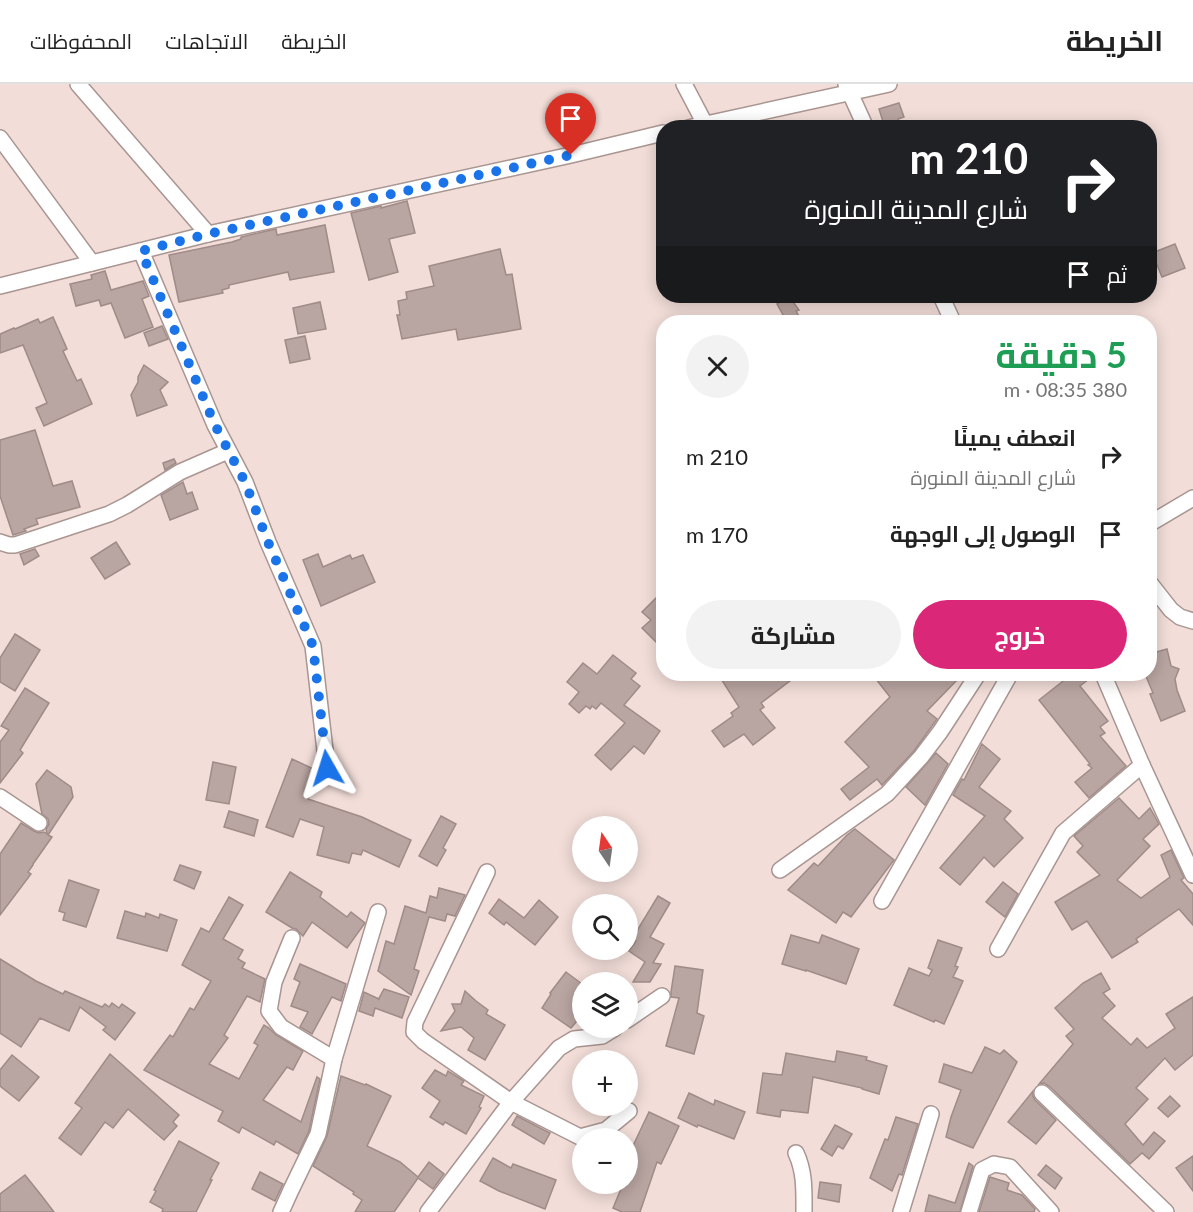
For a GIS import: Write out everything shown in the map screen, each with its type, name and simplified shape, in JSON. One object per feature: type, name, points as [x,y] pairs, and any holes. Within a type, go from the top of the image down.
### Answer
[{"type":"street","points":[[78,84],[208,234]]},
{"type":"street","points":[[684,84],[703,120]]},
{"type":"street","points":[[721,120],[848,88],[888,84]]},
{"type":"street","points":[[848,88],[862,120]]},
{"type":"street","points":[[0,286],[208,234],[656,135]]},
{"type":"street","points":[[0,138],[92,263]]},
{"type":"street","points":[[141,251],[215,425],[245,482],[313,646],[327,768]]},
{"type":"street","points":[[0,542],[15,545],[109,514],[180,472],[228,451]]},
{"type":"street","points":[[1157,519],[1193,498]]},
{"type":"street","points":[[1157,592],[1171,610],[1180,617],[1193,621]]},
{"type":"street","points":[[780,870],[888,794],[921,758],[973,681]]},
{"type":"street","points":[[882,901],[1006,681]]},
{"type":"street","points":[[1106,681],[1193,875]]},
{"type":"street","points":[[998,949],[1063,833],[1142,765]]},
{"type":"street","points":[[0,796],[39,823]]},
{"type":"street","points":[[487,872],[415,1022],[414,1032],[423,1041],[511,1102],[580,1137],[606,1130],[623,1116]]},
{"type":"street","points":[[281,1212],[318,1134],[334,1059],[378,912]]},
{"type":"street","points":[[292,938],[274,982],[269,1011],[280,1027],[334,1059]]},
{"type":"street","points":[[638,1012],[662,996]]},
{"type":"street","points":[[428,1212],[511,1102],[559,1048],[574,1040],[588,1038]]},
{"type":"street","points":[[1042,1093],[1166,1212]]},
{"type":"street","points":[[901,1212],[931,1114]]},
{"type":"street","points":[[796,1153],[803,1177],[804,1212]]},
{"type":"street","points":[[969,1212],[982,1170],[994,1164],[1010,1167],[1051,1212]]},
{"type":"building","points":[[899,103],[904,117],[898,120],[882,120],[879,109]]},
{"type":"building","points":[[407,201],[415,233],[389,239],[398,272],[369,280],[351,213]]},
{"type":"building","points":[[325,225],[334,272],[290,280],[288,272],[229,285],[229,288],[222,290],[223,293],[179,302],[169,255],[232,242],[241,237],[276,229],[277,235]]},
{"type":"building","points":[[1175,244],[1185,268],[1162,277],[1157,265],[1157,251]]},
{"type":"building","points":[[500,249],[506,275],[512,274],[521,329],[458,340],[456,329],[402,339],[397,315],[400,315],[398,301],[407,299],[406,292],[434,286],[429,266]]},
{"type":"building","points":[[105,271],[111,290],[143,281],[149,296],[142,299],[153,327],[125,338],[111,303],[101,306],[99,300],[76,306],[70,284],[92,279],[91,275]]},
{"type":"building","points":[[320,302],[326,329],[298,334],[293,308]]},
{"type":"building","points":[[794,303],[799,310],[796,311],[798,315],[783,315],[777,304]]},
{"type":"building","points":[[53,317],[67,349],[63,351],[77,381],[81,379],[92,404],[44,426],[36,408],[47,403],[23,345],[0,353],[0,334],[38,319],[40,323]]},
{"type":"building","points":[[162,326],[168,339],[149,346],[144,333]]},
{"type":"building","points":[[305,336],[310,359],[290,363],[285,340]]},
{"type":"building","points":[[144,365],[168,382],[160,390],[167,405],[137,416],[131,395]]},
{"type":"building","points":[[35,430],[53,486],[72,481],[80,507],[36,519],[38,524],[13,535],[0,496],[0,440]]},
{"type":"building","points":[[174,459],[176,463],[165,470],[163,463]]},
{"type":"building","points":[[183,482],[187,494],[192,492],[198,509],[170,520],[161,495]]},
{"type":"building","points":[[116,542],[130,564],[105,579],[91,558]]},
{"type":"building","points":[[35,549],[39,556],[24,565],[20,554]]},
{"type":"building","points":[[318,554],[323,567],[350,555],[352,559],[363,555],[375,582],[321,606],[303,560]]},
{"type":"building","points":[[656,598],[656,642],[642,628],[651,620],[642,612]]},
{"type":"building","points":[[15,634],[40,650],[15,691],[0,682],[0,658]]},
{"type":"building","points":[[1167,649],[1171,666],[1179,669],[1175,679],[1185,711],[1161,721],[1150,694],[1153,693],[1148,681],[1157,681],[1157,652]]},
{"type":"building","points":[[613,655],[636,673],[631,679],[640,686],[624,705],[660,731],[644,754],[634,746],[611,770],[595,755],[625,723],[601,703],[596,709],[586,706],[579,713],[569,704],[579,692],[567,682],[583,663],[597,674]]},
{"type":"building","points":[[722,681],[790,681],[761,703],[764,707],[760,710],[775,728],[753,745],[744,734],[724,747],[712,731],[733,716],[731,713],[739,707]]},
{"type":"building","points":[[877,681],[956,681],[927,711],[937,719],[914,751],[882,785],[877,779],[850,800],[841,789],[869,767],[845,742],[890,697]]},
{"type":"building","points":[[1063,681],[1086,681],[1080,686],[1108,721],[1100,727],[1105,733],[1100,736],[1126,766],[1089,798],[1075,782],[1092,768],[1088,765],[1090,764],[1039,700]]},
{"type":"building","points":[[25,688],[49,703],[20,750],[23,753],[0,783],[0,742],[9,730],[1,726]]},
{"type":"building","points":[[982,744],[1000,759],[979,787],[1011,811],[1004,819],[1023,838],[994,867],[984,857],[960,885],[940,868],[985,816],[953,795],[962,779],[964,780]]},
{"type":"building","points":[[936,753],[948,764],[925,805],[906,787]]},
{"type":"building","points":[[292,759],[318,771],[308,793],[310,794],[308,799],[362,817],[411,840],[399,867],[363,850],[361,855],[352,853],[349,863],[317,855],[324,827],[300,819],[293,837],[266,827]]},
{"type":"building","points":[[213,762],[236,767],[229,804],[206,800]]},
{"type":"building","points":[[47,770],[71,787],[73,797],[48,835],[52,837],[28,872],[31,874],[0,915],[0,854],[21,823],[34,831],[47,834],[48,819],[42,814],[36,784]]},
{"type":"building","points":[[1119,798],[1139,819],[1150,808],[1159,824],[1143,839],[1150,846],[1117,880],[1141,898],[1170,877],[1161,855],[1171,850],[1184,878],[1181,880],[1193,894],[1193,925],[1179,909],[1136,939],[1138,942],[1112,958],[1087,921],[1072,930],[1055,902],[1100,875],[1077,852],[1083,846],[1074,836]]},
{"type":"building","points":[[229,811],[258,820],[254,836],[224,827]]},
{"type":"building","points":[[441,816],[456,824],[443,848],[446,850],[437,866],[419,856]]},
{"type":"building","points":[[855,829],[894,860],[851,917],[843,912],[836,923],[788,890],[814,863],[818,866]]},
{"type":"building","points":[[180,865],[201,872],[194,889],[174,880]]},
{"type":"building","points":[[290,872],[322,892],[320,897],[347,917],[351,912],[365,923],[347,948],[312,922],[303,936],[296,929],[266,912]]},
{"type":"building","points":[[69,880],[99,890],[86,927],[63,920],[65,913],[59,911]]},
{"type":"building","points":[[1003,882],[1018,894],[1005,917],[986,902]]},
{"type":"building","points":[[439,888],[465,895],[455,916],[447,914],[445,921],[429,917],[414,969],[419,971],[411,995],[378,971],[386,941],[394,944],[405,906],[426,913],[430,896],[437,898]]},
{"type":"building","points":[[658,896],[670,903],[650,937],[664,944],[653,963],[661,964],[650,982],[638,982],[638,974],[645,962],[638,957],[638,929]]},
{"type":"building","points":[[229,897],[243,905],[223,939],[243,950],[238,959],[245,963],[242,968],[265,979],[260,1002],[247,996],[224,1035],[228,1038],[209,1064],[239,1079],[258,1045],[254,1043],[264,1025],[303,1051],[293,1070],[287,1067],[263,1100],[301,1122],[317,1077],[320,1079],[309,1131],[298,1154],[276,1141],[274,1145],[242,1127],[239,1133],[218,1121],[223,1111],[144,1070],[170,1035],[173,1037],[190,1008],[194,1010],[211,981],[182,965],[201,928],[209,932]]},
{"type":"building","points":[[499,899],[524,918],[539,900],[558,917],[535,945],[506,922],[504,925],[489,913]]},
{"type":"building","points":[[125,911],[145,917],[146,913],[159,918],[160,914],[177,920],[167,951],[117,938]]},
{"type":"building","points":[[791,935],[819,943],[822,935],[859,949],[846,984],[782,964]]},
{"type":"building","points":[[938,940],[962,948],[955,966],[958,967],[953,977],[963,981],[944,1024],[894,1005],[909,968],[929,976],[932,970],[928,968]]},
{"type":"building","points":[[0,959],[63,994],[65,991],[102,1007],[105,1004],[109,1007],[112,1003],[119,1008],[122,1004],[135,1013],[115,1040],[103,1030],[106,1027],[80,1007],[69,1031],[40,1018],[21,1047],[0,1033]]},
{"type":"building","points":[[300,964],[346,984],[341,1001],[332,997],[312,1034],[300,1027],[308,1012],[291,1006],[300,982],[294,979]]},
{"type":"building","points":[[675,966],[703,970],[697,1013],[704,1016],[694,1054],[666,1046],[679,998],[671,997]]},
{"type":"building","points":[[566,972],[572,976],[571,1028],[542,1008]]},
{"type":"building","points":[[1101,973],[1110,989],[1103,993],[1115,1006],[1102,1018],[1131,1045],[1137,1038],[1147,1048],[1175,1028],[1166,1014],[1193,997],[1193,1055],[1175,1070],[1165,1058],[1136,1088],[1148,1099],[1125,1124],[1143,1145],[1154,1132],[1165,1141],[1149,1159],[1142,1153],[1130,1164],[1049,1086],[1044,1083],[1039,1084],[1073,1044],[1066,1036],[1074,1029],[1055,1008],[1083,983]]},
{"type":"building","points":[[384,989],[409,997],[402,1018],[375,1008],[373,1016],[359,1011],[364,992],[379,999]]},
{"type":"building","points":[[465,991],[488,1010],[486,1014],[505,1025],[485,1060],[468,1050],[474,1038],[461,1027],[441,1031],[455,1011],[452,1004],[461,1004]]},
{"type":"building","points":[[985,1047],[1000,1054],[1004,1050],[1017,1062],[973,1148],[946,1137],[961,1090],[939,1082],[944,1064],[972,1073]]},
{"type":"building","points":[[837,1051],[867,1057],[866,1060],[887,1066],[879,1094],[813,1077],[808,1113],[781,1110],[780,1117],[757,1113],[763,1073],[782,1075],[786,1053],[835,1062]]},
{"type":"building","points":[[110,1054],[179,1115],[173,1122],[177,1126],[164,1140],[128,1109],[113,1128],[105,1122],[81,1155],[59,1138],[82,1108],[75,1103]]},
{"type":"building","points":[[12,1055],[39,1077],[19,1101],[0,1086],[0,1070]]},
{"type":"building","points":[[435,1070],[446,1076],[448,1071],[464,1081],[461,1085],[484,1096],[479,1107],[481,1108],[466,1134],[445,1122],[443,1125],[430,1117],[440,1101],[422,1088]]},
{"type":"building","points":[[341,1076],[366,1084],[391,1096],[367,1146],[400,1162],[418,1177],[429,1162],[444,1174],[433,1189],[418,1178],[394,1212],[355,1212],[362,1200],[353,1194],[354,1192],[313,1166],[327,1136]]},
{"type":"building","points":[[1033,1091],[1035,1100],[1056,1120],[1036,1144],[1008,1122]]},
{"type":"building","points":[[689,1093],[714,1105],[715,1100],[745,1112],[734,1139],[678,1118]]},
{"type":"building","points":[[1170,1096],[1180,1106],[1168,1117],[1158,1108]]},
{"type":"building","points":[[649,1112],[679,1126],[661,1164],[657,1162],[640,1212],[622,1212],[613,1208],[619,1194],[638,1194],[638,1135]]},
{"type":"building","points":[[517,1116],[550,1133],[544,1144],[512,1125]]},
{"type":"building","points":[[896,1117],[918,1124],[902,1175],[899,1174],[892,1191],[870,1178]]},
{"type":"building","points":[[835,1125],[852,1134],[843,1149],[838,1146],[832,1156],[821,1149]]},
{"type":"building","points":[[179,1141],[219,1163],[196,1212],[162,1212],[163,1209],[150,1202]]},
{"type":"building","points":[[1193,1156],[1193,1191],[1176,1168]]},
{"type":"building","points":[[493,1158],[511,1168],[513,1164],[556,1180],[545,1209],[480,1181]]},
{"type":"building","points":[[969,1163],[973,1166],[960,1212],[925,1212],[929,1195],[955,1203]]},
{"type":"building","points":[[1046,1165],[1062,1178],[1055,1189],[1038,1175]]},
{"type":"building","points":[[260,1172],[283,1184],[275,1201],[252,1189]]},
{"type":"building","points":[[25,1175],[54,1212],[0,1212],[0,1194]]},
{"type":"building","points":[[990,1177],[1009,1183],[1007,1190],[1022,1195],[1035,1209],[1034,1212],[979,1212]]},
{"type":"building","points":[[820,1182],[841,1185],[839,1202],[818,1198]]},
{"type":"route","points":[[327,768],[313,646],[245,482],[215,425],[141,251],[208,234],[571,155]]}]
